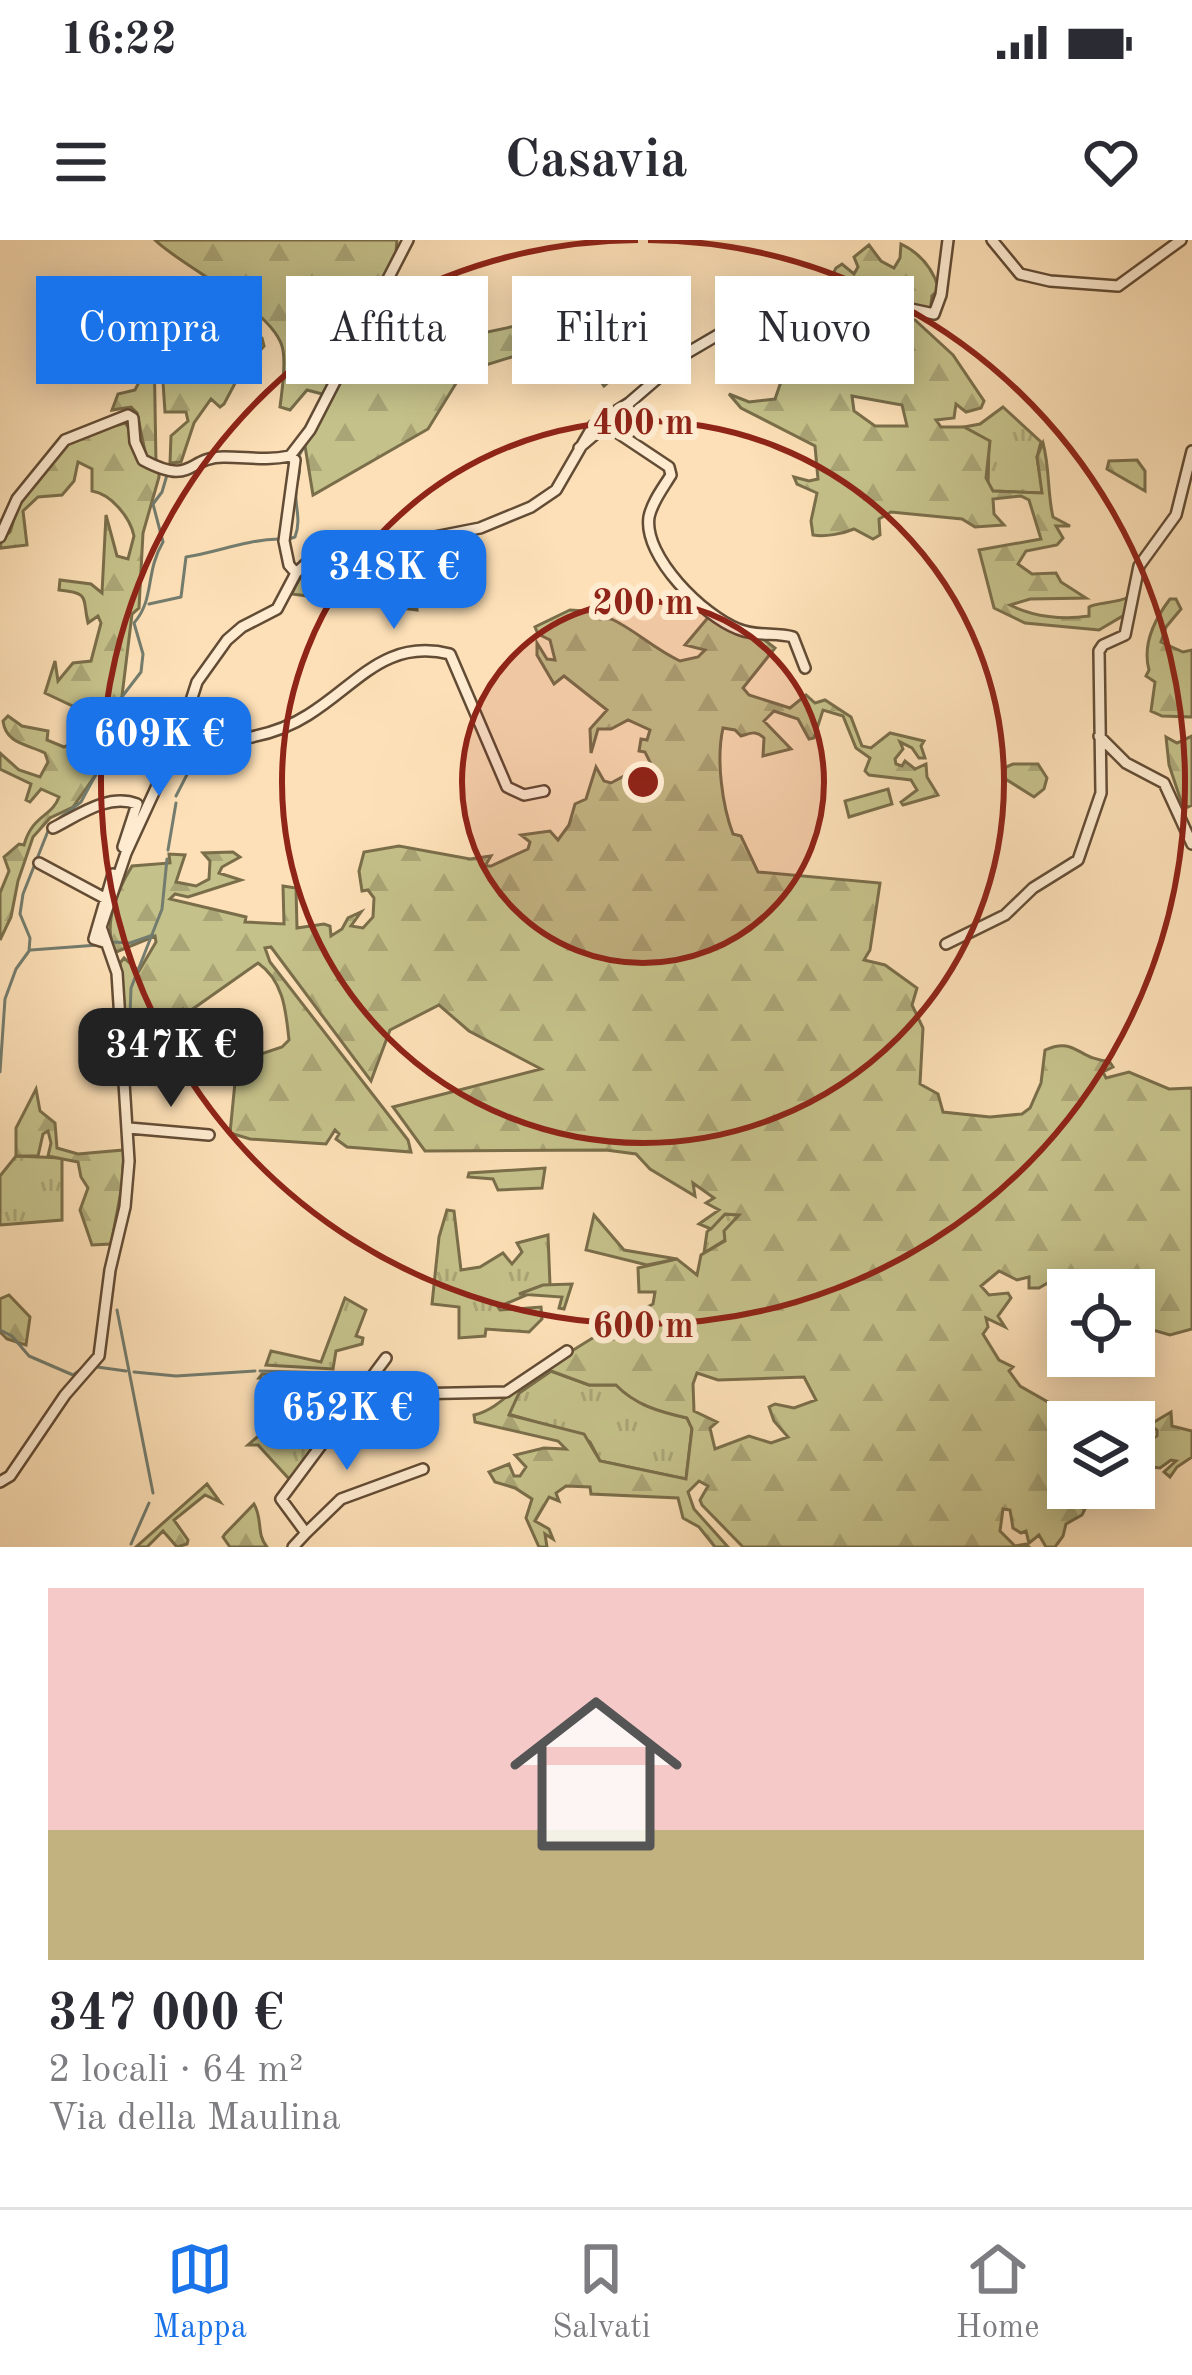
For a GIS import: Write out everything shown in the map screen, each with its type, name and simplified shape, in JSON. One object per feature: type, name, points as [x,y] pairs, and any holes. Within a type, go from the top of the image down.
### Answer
[{"type":"street","points":[[0,537],[17,499],[56,450],[76,433],[100,429],[128,415],[143,460],[171,472],[188,471],[216,458],[265,462],[290,456],[310,430],[408,240]]},
{"type":"street","points":[[107,900],[179,738],[197,682],[242,627],[284,602],[296,573],[309,561],[359,542],[418,540],[480,528],[516,515],[556,490],[592,426],[629,403],[687,353],[769,305],[824,290],[934,314],[948,240]]},
{"type":"street","points":[[992,240],[1020,274],[1110,287],[1129,280],[1181,240]]},
{"type":"street","points":[[579,448],[606,425],[668,467],[670,475],[649,521],[652,541],[668,570],[691,596],[735,628],[794,638],[805,668]]},
{"type":"street","points":[[946,944],[1005,915],[1034,888],[1078,860],[1101,793],[1099,651],[1125,635],[1139,566],[1176,515],[1192,451]]},
{"type":"street","points":[[290,456],[296,468],[289,485],[285,539],[289,565],[296,573]]},
{"type":"street","points":[[179,738],[206,743],[279,728],[309,715],[387,657],[411,651],[444,652],[462,674],[507,787],[524,795],[544,790]]},
{"type":"street","points":[[1099,736],[1126,763],[1164,783],[1192,844]]},
{"type":"street","points":[[0,1482],[10,1476],[65,1395],[99,1356],[110,1270],[125,1207],[129,1128],[117,973],[101,927],[137,803],[113,800],[53,829]]},
{"type":"street","points":[[39,862],[107,900]]},
{"type":"street","points":[[129,1128],[209,1135]]},
{"type":"street","points":[[357,1395],[506,1392],[567,1351]]},
{"type":"street","points":[[386,1358],[280,1499],[302,1542],[340,1499],[423,1468]]},
{"type":"green space","points":[[155,240],[397,240],[385,276],[286,276],[286,384],[456,384],[428,429],[313,495],[305,446],[326,395],[307,390],[290,410],[280,407],[284,357],[277,335],[262,318],[262,276],[205,276]]},
{"type":"green space","points":[[901,244],[929,268],[939,289],[932,296],[930,312],[914,311],[914,276],[832,276],[842,264],[854,274],[858,267],[854,257],[869,245],[881,261],[894,268]]},
{"type":"green space","points":[[915,320],[953,355],[984,401],[981,408],[966,412],[956,404],[954,418],[936,420],[941,427],[964,427],[990,441],[986,478],[993,491],[1042,493],[1037,457],[1043,443],[1053,517],[1070,526],[1056,526],[1063,538],[1057,545],[1026,551],[1018,564],[1032,574],[1056,573],[1061,582],[1086,598],[1030,599],[1010,605],[1039,615],[1079,617],[1089,616],[1092,605],[1129,597],[1126,614],[1099,630],[1025,623],[994,608],[979,550],[1041,539],[1029,500],[1021,496],[993,499],[994,514],[1004,525],[975,527],[962,519],[891,512],[879,519],[880,535],[873,539],[854,529],[813,535],[817,493],[797,484],[794,477],[818,479],[815,446],[741,408],[729,394],[749,402],[775,399],[780,384],[914,384]],"holes":[[[852,396],[902,405],[907,426],[875,426],[854,411]]]},
{"type":"green space","points":[[512,327],[512,357],[488,364],[488,332]]},
{"type":"green space","points":[[138,384],[155,384],[156,463],[146,456],[137,413],[131,407],[112,410],[118,394],[135,390]]},
{"type":"green space","points":[[163,384],[235,384],[224,404],[220,407],[211,399],[194,423],[181,462],[170,463],[171,436],[188,421],[186,412],[165,412]]},
{"type":"green space","points":[[1003,407],[1041,442],[1037,457],[1043,493],[993,491],[988,486],[989,441],[964,427],[980,424]]},
{"type":"green space","points":[[125,423],[143,463],[159,469],[159,477],[143,533],[139,608],[132,614],[122,696],[107,759],[73,807],[50,818],[33,837],[0,940],[0,893],[9,871],[4,857],[24,845],[59,797],[41,789],[30,802],[26,800],[31,784],[0,769],[0,753],[19,770],[40,777],[48,762],[45,753],[13,739],[3,721],[8,716],[22,726],[48,731],[47,740],[64,747],[72,743],[84,705],[77,708],[45,693],[55,661],[58,681],[73,663],[91,661],[101,623],[98,616],[88,623],[83,598],[59,590],[60,580],[91,584],[102,593],[106,515],[117,556],[128,559],[134,536],[119,508],[92,491],[92,469],[78,462],[74,481],[62,495],[38,497],[23,511],[27,545],[1,548],[0,539],[10,532],[19,506],[55,453],[82,434]]},
{"type":"green space","points":[[1137,460],[1145,471],[1145,491],[1107,469],[1109,461]]},
{"type":"green space","points":[[421,541],[423,564],[415,566],[421,578],[415,595],[417,610],[292,594],[314,563],[329,554],[364,545]]},
{"type":"green space","points":[[1170,599],[1176,599],[1181,609],[1161,642],[1183,652],[1192,650],[1192,717],[1151,711],[1155,682],[1146,676],[1148,642]]},
{"type":"green space","points":[[570,610],[588,612],[616,621],[680,661],[705,650],[685,645],[711,614],[732,631],[758,635],[775,648],[743,688],[749,695],[790,708],[806,695],[815,703],[825,700],[851,717],[862,746],[871,748],[890,733],[924,741],[925,758],[900,742],[903,749],[896,764],[902,766],[905,761],[915,769],[926,764],[927,777],[938,795],[903,805],[917,790],[911,780],[869,775],[865,771],[870,758],[856,748],[843,716],[823,710],[814,738],[809,739],[798,719],[774,711],[764,721],[791,749],[763,756],[761,735],[741,736],[723,728],[720,768],[733,834],[741,836],[758,872],[880,883],[870,950],[864,960],[885,965],[917,988],[912,1005],[923,1028],[920,1084],[938,1094],[943,1112],[990,1117],[1022,1114],[1030,1108],[1041,1083],[1045,1050],[1055,1046],[1109,1061],[1113,1067],[1103,1072],[1106,1078],[1129,1072],[1169,1089],[1192,1088],[1192,1329],[1170,1335],[1155,1331],[1155,1269],[1047,1269],[1047,1283],[1039,1288],[1029,1288],[1029,1277],[1017,1280],[999,1271],[981,1286],[989,1295],[1008,1293],[1011,1298],[998,1316],[1005,1327],[986,1318],[988,1327],[983,1334],[999,1360],[1013,1367],[1009,1371],[1020,1386],[1047,1401],[1047,1509],[1085,1509],[1066,1524],[1055,1547],[1046,1547],[1039,1535],[1029,1543],[1026,1531],[1013,1528],[1010,1510],[1003,1509],[1000,1531],[1015,1546],[1029,1547],[743,1547],[702,1505],[708,1486],[699,1481],[688,1492],[694,1509],[728,1547],[715,1547],[699,1527],[683,1518],[678,1498],[591,1494],[590,1487],[566,1486],[556,1493],[559,1501],[549,1497],[535,1521],[549,1529],[553,1539],[545,1534],[547,1547],[539,1547],[526,1518],[532,1499],[495,1482],[489,1472],[509,1464],[514,1476],[520,1476],[526,1467],[515,1455],[566,1449],[558,1441],[475,1422],[474,1415],[653,1304],[655,1292],[639,1292],[638,1268],[677,1259],[697,1275],[701,1255],[725,1241],[724,1231],[739,1215],[725,1214],[711,1229],[699,1224],[719,1210],[706,1203],[714,1198],[693,1183],[695,1196],[650,1169],[636,1154],[425,1151],[393,1107],[541,1069],[469,1031],[439,1005],[390,1030],[371,1081],[271,947],[265,948],[270,962],[408,1140],[411,1152],[347,1147],[336,1139],[335,1130],[326,1144],[250,1139],[230,1133],[237,1062],[282,1047],[289,1040],[278,988],[258,963],[187,1013],[183,1009],[146,1041],[128,1043],[120,963],[124,958],[139,971],[156,942],[155,936],[116,952],[112,942],[113,908],[132,866],[170,863],[169,854],[185,855],[176,882],[196,886],[209,879],[210,861],[203,853],[233,852],[240,857],[219,873],[241,880],[170,899],[246,917],[245,922],[284,924],[283,886],[296,888],[297,928],[324,924],[330,926],[331,936],[361,912],[351,926],[363,928],[373,917],[374,898],[368,890],[362,891],[359,871],[364,852],[399,846],[470,859],[491,856],[485,866],[491,866],[528,849],[530,842],[521,835],[550,831],[558,840],[575,804],[586,799],[596,767],[604,781],[611,783],[650,762],[639,751],[641,739],[647,740],[650,730],[628,720],[611,729],[598,729],[591,753],[590,729],[607,710],[564,676],[554,684],[537,655],[537,643],[547,659],[555,660],[550,640],[535,627]],"holes":[[[551,1371],[589,1385],[616,1385],[648,1407],[687,1418],[692,1429],[686,1479],[600,1461],[584,1434],[509,1415],[519,1393]],[[697,1373],[718,1380],[804,1377],[816,1400],[794,1408],[769,1407],[788,1437],[771,1443],[749,1436],[715,1449],[710,1428],[717,1422],[694,1411],[693,1384]]]},
{"type":"green space","points":[[1192,736],[1192,805],[1188,807],[1182,804],[1169,765],[1166,737],[1177,743]]},
{"type":"green space","points":[[1038,764],[1047,778],[1044,789],[1034,797],[1004,778],[1006,767]]},
{"type":"green space","points":[[888,789],[892,804],[849,817],[845,801]]},
{"type":"green space","points":[[36,1089],[40,1111],[55,1123],[57,1148],[78,1154],[124,1150],[111,1244],[92,1245],[80,1210],[88,1188],[78,1162],[48,1156],[48,1131],[38,1156],[16,1156],[16,1128]]},
{"type":"green space","points":[[16,1156],[62,1158],[62,1220],[0,1225],[0,1176]]},
{"type":"green space","points":[[545,1168],[542,1188],[498,1190],[493,1179],[468,1177],[469,1173]]},
{"type":"green space","points":[[447,1210],[454,1211],[461,1270],[480,1267],[503,1253],[512,1264],[522,1252],[517,1243],[548,1235],[550,1285],[498,1307],[541,1307],[542,1319],[529,1332],[486,1329],[485,1336],[459,1338],[459,1307],[432,1304],[439,1237]]},
{"type":"green space","points":[[725,1214],[740,1215],[725,1240],[704,1253],[707,1232]]},
{"type":"green space","points":[[594,1215],[624,1250],[677,1259],[647,1265],[586,1250]]},
{"type":"green space","points":[[572,1284],[564,1309],[559,1308],[562,1297],[519,1294],[543,1285]]},
{"type":"green space","points":[[9,1295],[30,1317],[26,1345],[0,1332],[0,1299]]},
{"type":"green space","points":[[345,1298],[366,1310],[356,1336],[363,1338],[362,1344],[336,1351],[333,1369],[266,1365],[271,1351],[321,1362]]},
{"type":"green space","points":[[551,1371],[589,1385],[616,1385],[644,1405],[687,1418],[692,1428],[686,1479],[600,1461],[590,1442],[578,1434],[508,1414],[519,1393]]},
{"type":"green space","points":[[262,1374],[333,1376],[326,1423],[330,1425],[291,1481],[258,1445],[248,1445],[323,1380],[259,1378]]},
{"type":"green space","points":[[1171,1412],[1172,1426],[1192,1431],[1192,1457],[1170,1477],[1164,1472],[1176,1461],[1155,1467],[1155,1421]]},
{"type":"green space","points":[[207,1484],[220,1502],[205,1495],[174,1520],[187,1544],[177,1547],[163,1531],[147,1547],[136,1547]]},
{"type":"green space","points":[[254,1504],[267,1547],[230,1547],[223,1537]]},
{"type":"waterway","points":[[289,539],[295,537],[298,524],[297,459],[308,440]]},
{"type":"waterway","points":[[53,823],[81,802],[102,763],[121,698],[141,672],[143,654],[134,623],[145,604],[163,542],[153,504],[167,475]]},
{"type":"waterway","points":[[149,604],[181,597],[186,557],[279,539]]},
{"type":"waterway","points":[[176,796],[195,759]]},
{"type":"waterway","points":[[168,850],[176,803]]},
{"type":"waterway","points":[[0,1072],[5,999],[29,951],[30,938],[20,914],[23,894],[48,831]]},
{"type":"waterway","points":[[129,1043],[131,988],[162,909],[167,859]]},
{"type":"waterway","points":[[112,942],[130,943],[153,935]]},
{"type":"waterway","points":[[31,950],[98,945]]},
{"type":"waterway","points":[[117,1310],[153,1493]]},
{"type":"waterway","points":[[0,1330],[29,1356],[73,1375],[87,1365]]},
{"type":"waterway","points":[[97,1367],[126,1371]]},
{"type":"waterway","points":[[134,1372],[176,1376],[255,1371]]},
{"type":"waterway","points":[[260,1371],[331,1373]]},
{"type":"waterway","points":[[131,1544],[149,1503]]}]
